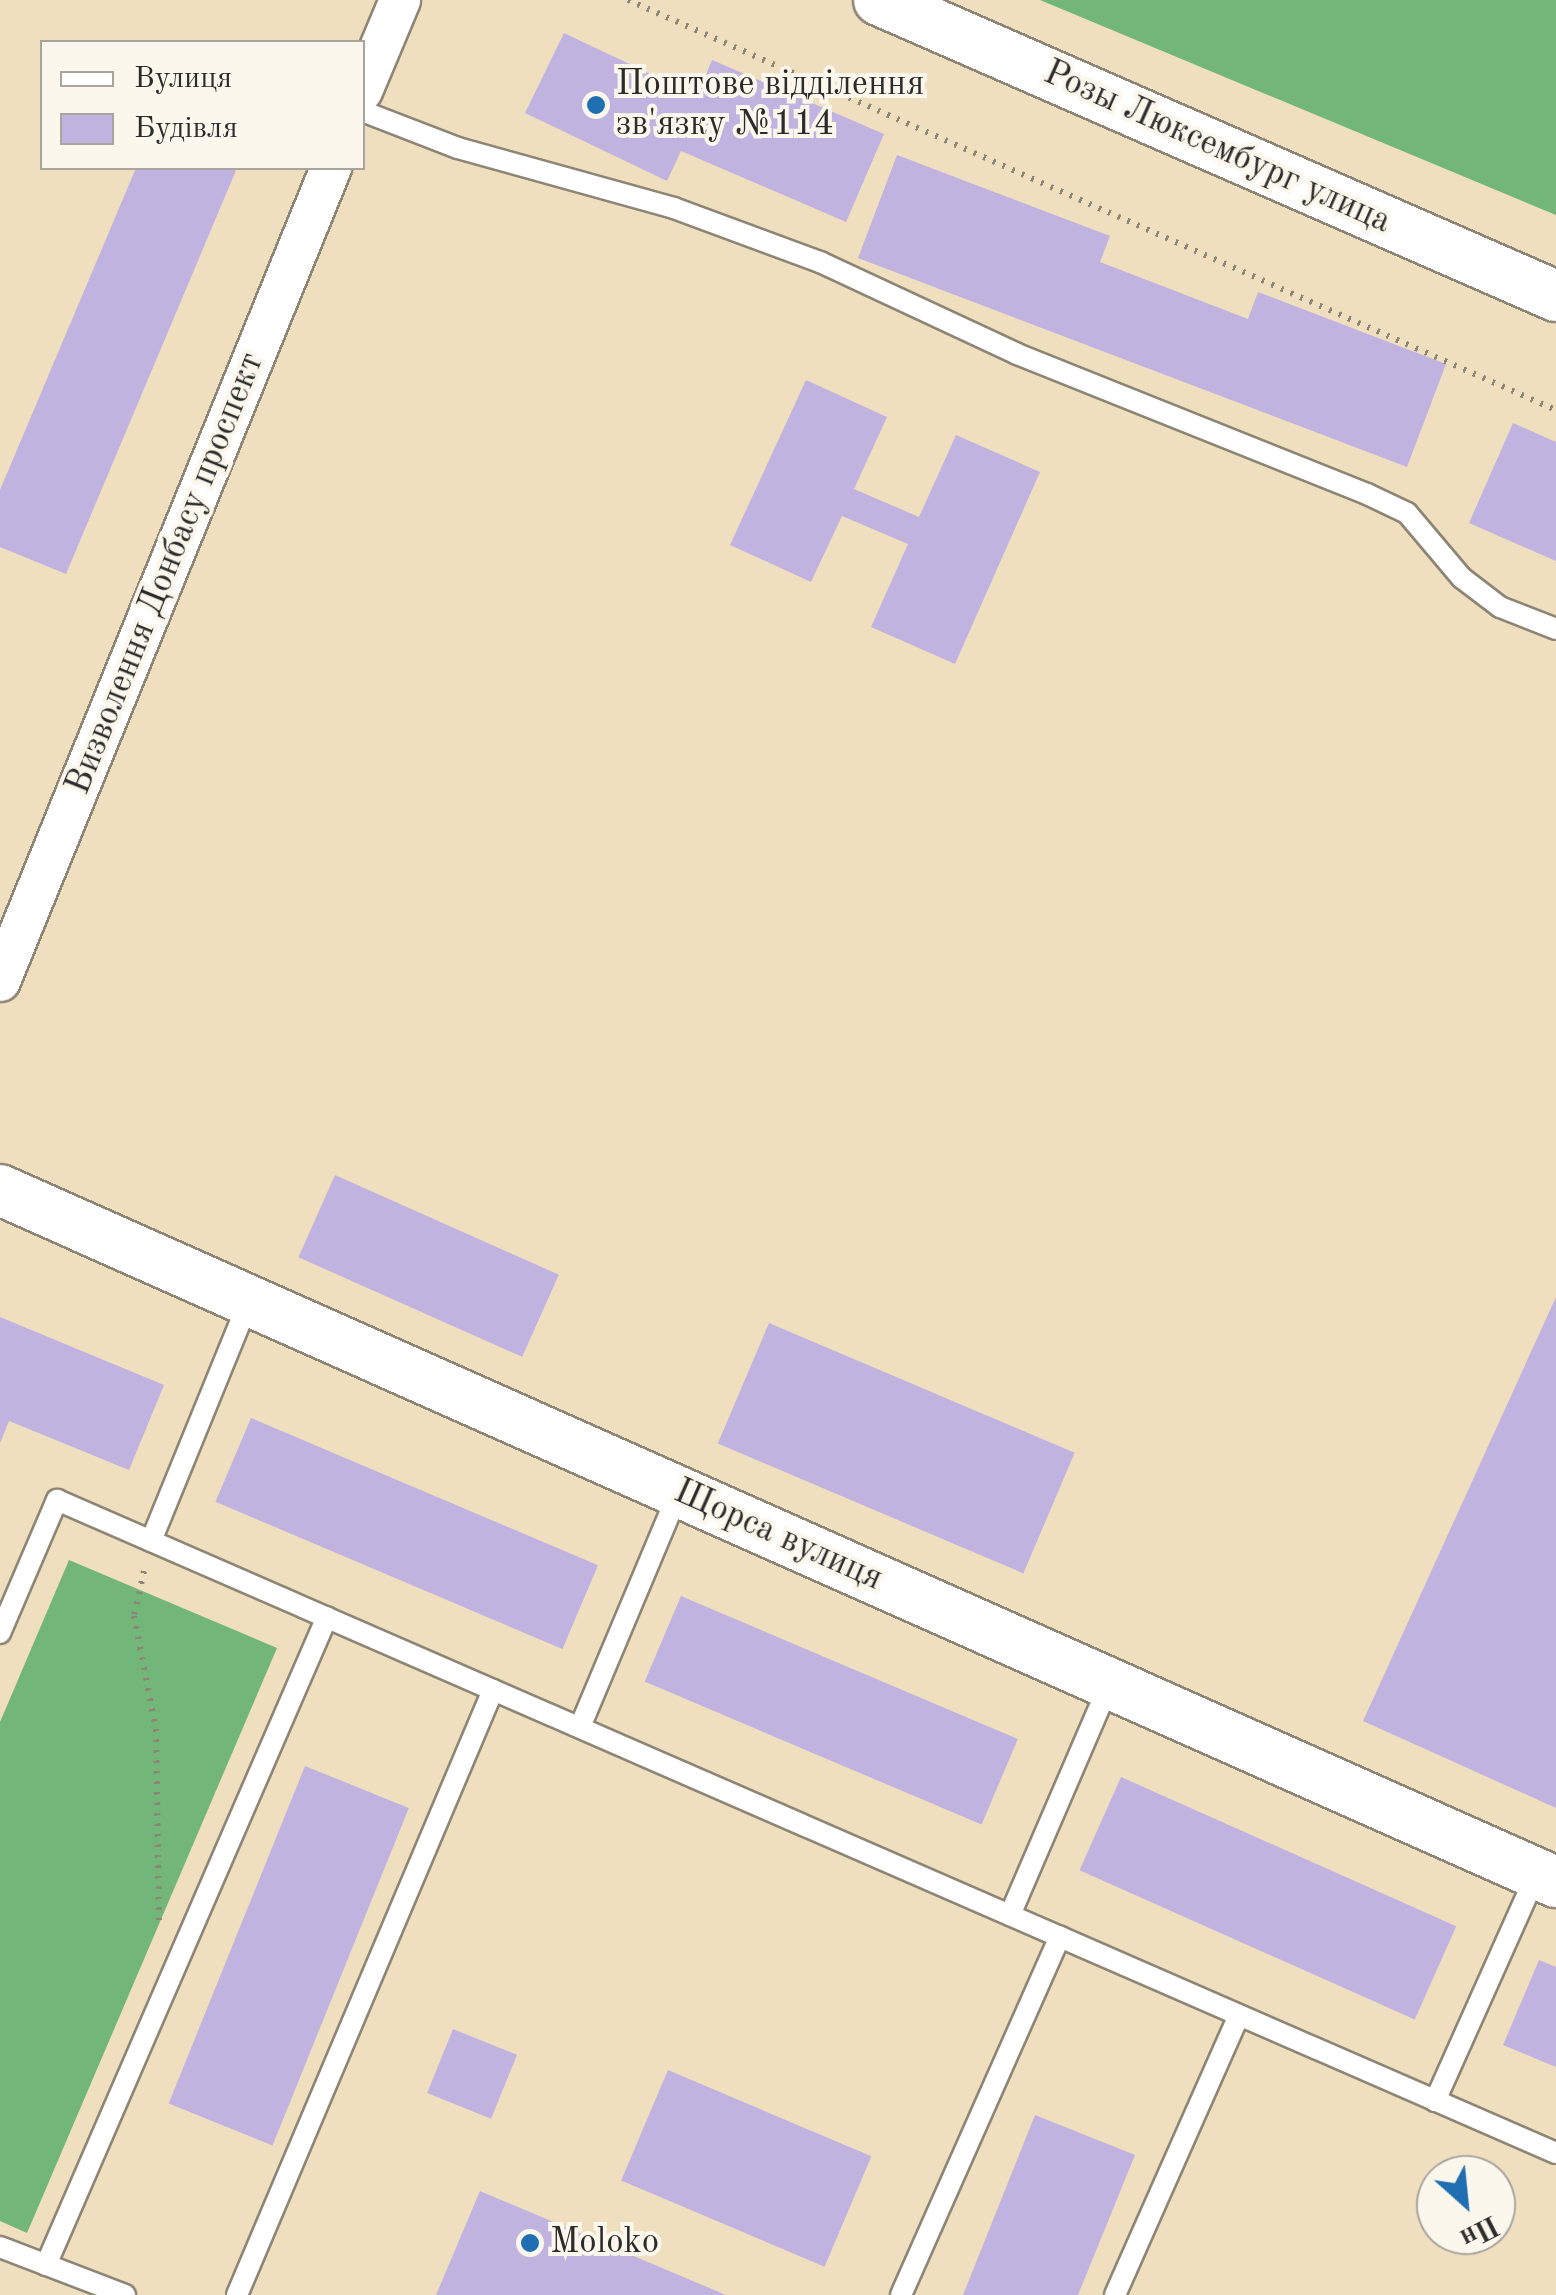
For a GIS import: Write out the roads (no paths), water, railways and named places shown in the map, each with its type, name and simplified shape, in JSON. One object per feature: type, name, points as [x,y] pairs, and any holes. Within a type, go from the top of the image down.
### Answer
[{"type":"street","points":[[365,84],[400,0]]},
{"type":"street","name":"Розы Люксембург улица","points":[[879,0],[1556,296]]},
{"type":"street","name":"Визволення Донбасу проспект","points":[[0,981],[331,170]]},
{"type":"street","name":"Щорса вулиця","points":[[0,1190],[1546,1877]]},
{"type":"lane","points":[[365,112],[458,148],[674,208],[820,262],[1016,354],[1367,494],[1407,513],[1462,578],[1500,608],[1556,630]]},
{"type":"lane","points":[[151,1540],[250,1301]]},
{"type":"lane","points":[[580,1727],[679,1492]]},
{"type":"lane","points":[[0,1633],[58,1500],[1556,2153]]},
{"type":"lane","points":[[46,2264],[326,1617]]},
{"type":"lane","points":[[1010,1915],[1110,1683]]},
{"type":"lane","points":[[237,2295],[494,1690]]},
{"type":"lane","points":[[1435,2100],[1546,1877]]},
{"type":"lane","points":[[901,2295],[1060,1936]]},
{"type":"lane","points":[[1116,2295],[1239,2015]]},
{"type":"lane","points":[[0,2247],[124,2295]]},
{"type":"place","name":"Поштове відділення зв'язку №114","points":[[596,105]]},
{"type":"place","name":"Moloko","points":[[530,2243]]}]
